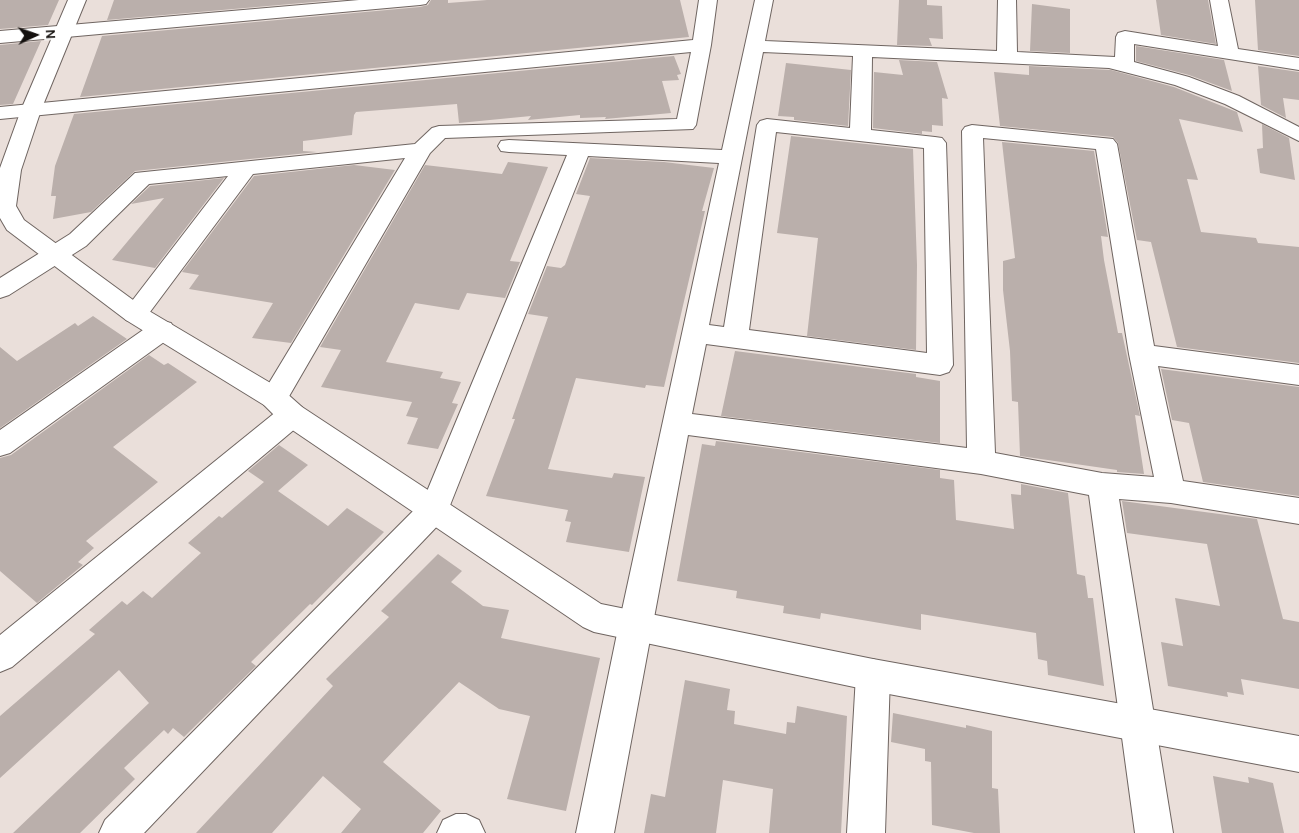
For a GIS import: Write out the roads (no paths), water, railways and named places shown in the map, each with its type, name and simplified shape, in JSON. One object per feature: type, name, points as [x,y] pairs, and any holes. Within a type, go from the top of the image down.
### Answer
[{"type":"street","points":[[77,0],[31,110],[10,170],[3,207],[15,224],[54,256],[135,314],[283,406],[594,617],[873,675],[1299,754]]},
{"type":"street","points":[[0,37],[388,1],[420,0]]},
{"type":"street","points":[[0,656],[283,406],[426,145],[439,132],[686,125],[702,45],[708,0]]},
{"type":"street","points":[[595,833],[635,624],[764,0]]},
{"type":"street","points":[[1007,0],[1007,59]]},
{"type":"street","points":[[1219,0],[1229,54]]},
{"type":"street","points":[[1124,66],[1125,37],[1299,64]]},
{"type":"street","points":[[0,113],[702,45]]},
{"type":"street","points":[[754,46],[1007,59],[1110,62],[1182,81],[1232,100],[1299,135]]},
{"type":"street","points":[[860,135],[864,52]]},
{"type":"street","points":[[696,333],[940,365],[935,144],[767,125],[735,338]]},
{"type":"street","points":[[981,462],[972,131],[1106,144],[1142,354],[1170,491]]},
{"type":"street","points":[[0,289],[78,240],[143,178],[426,145],[733,157]]},
{"type":"street","points":[[118,833],[435,509],[580,150]]},
{"type":"street","points":[[135,314],[247,167]]},
{"type":"street","points":[[0,445],[162,330]]},
{"type":"street","points":[[1142,354],[1299,375]]},
{"type":"street","points":[[678,423],[981,462],[1102,485],[1170,491],[1299,511]]},
{"type":"street","points":[[1102,485],[1154,833]]},
{"type":"street","points":[[866,833],[873,675]]},
{"type":"street","points":[[456,833],[466,833]]}]
